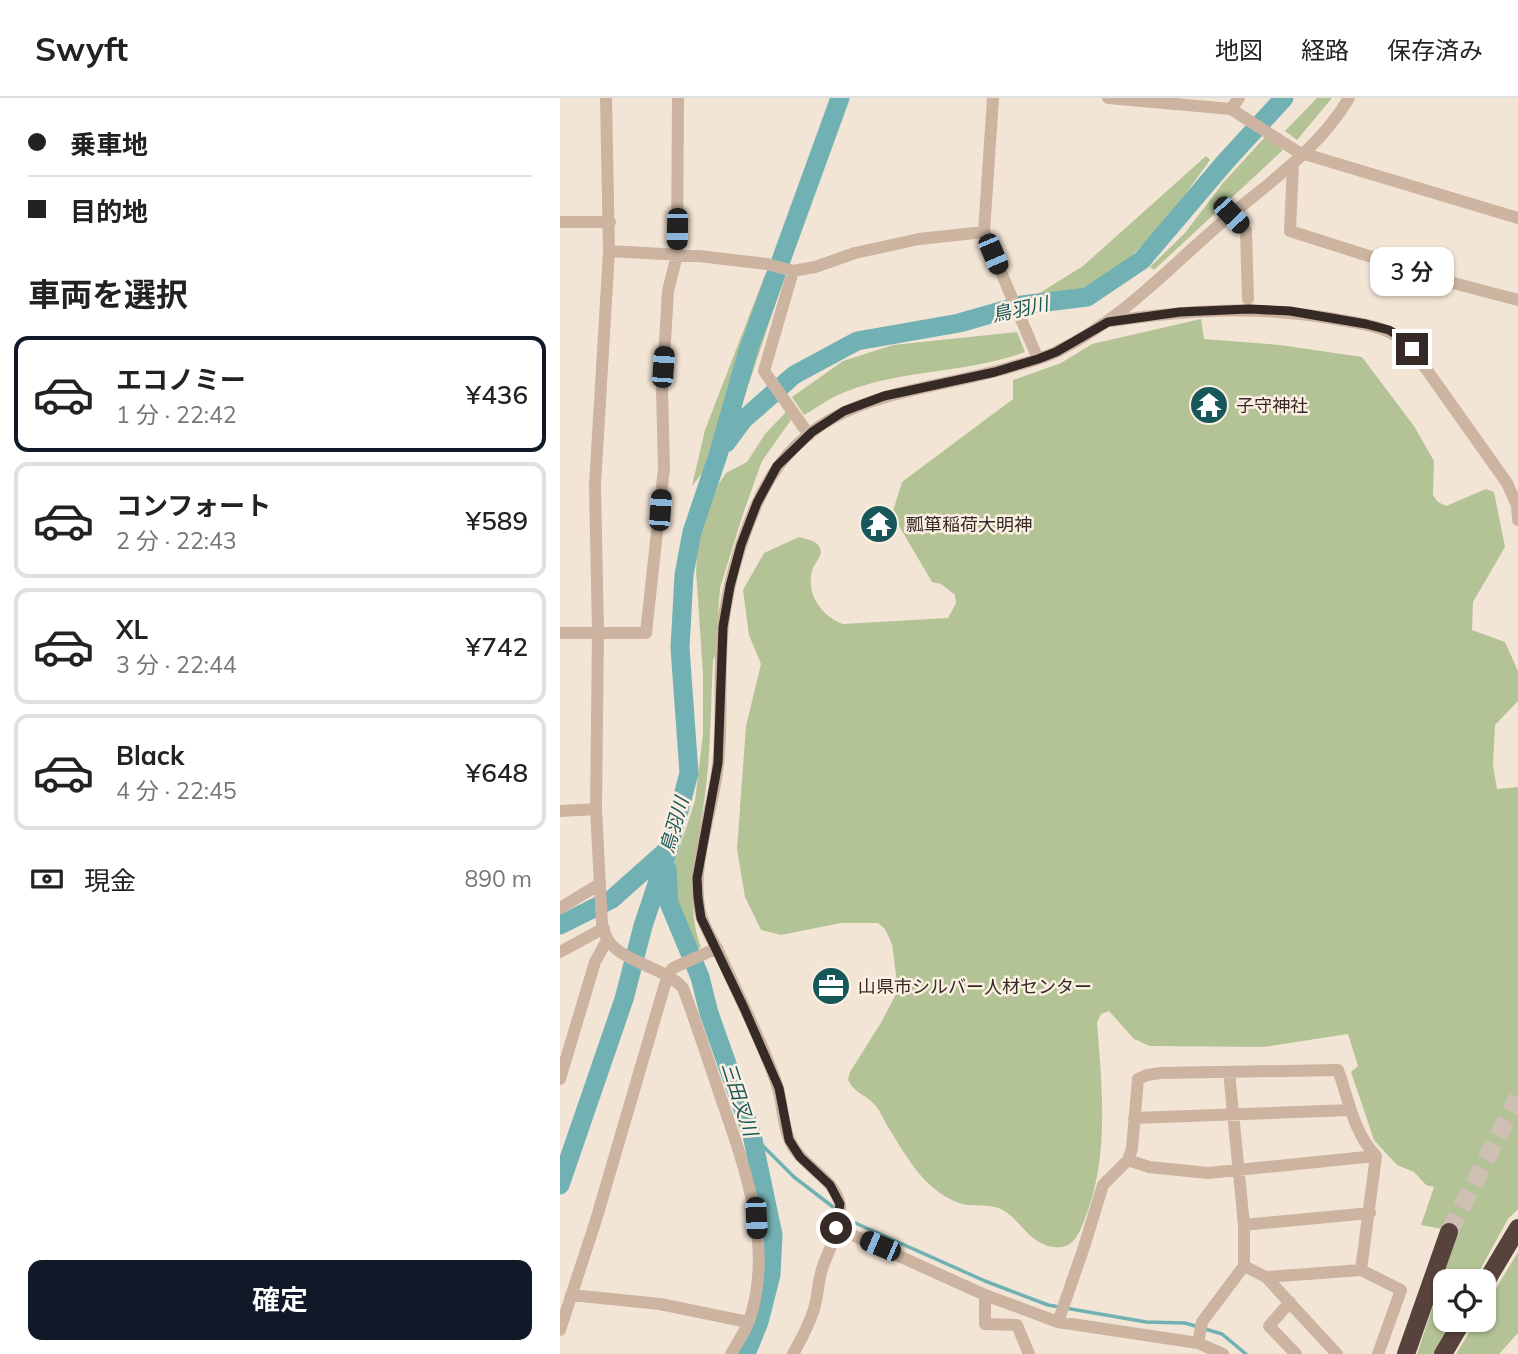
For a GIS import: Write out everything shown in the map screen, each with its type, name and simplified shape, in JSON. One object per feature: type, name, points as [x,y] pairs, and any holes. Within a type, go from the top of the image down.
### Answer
[{"type":"highway","points":[[1494,1269],[1518,1228]]},
{"type":"highway","points":[[1406,1354],[1449,1232]]},
{"type":"highway","points":[[1443,1354],[1456,1332]]},
{"type":"street","points":[[560,1079],[606,934],[599,888],[596,809],[598,632],[595,485],[610,251],[606,98]]},
{"type":"street","points":[[560,633],[646,634],[664,468],[662,392],[668,291],[677,255],[678,98]]},
{"type":"street","points":[[993,98],[984,232],[1037,357]]},
{"type":"street","points":[[1108,98],[1236,112],[1298,156],[1518,218]]},
{"type":"street","points":[[1236,112],[1239,98]]},
{"type":"street","points":[[793,1354],[814,1309],[821,1274],[838,1223],[840,1204],[830,1185],[800,1157],[789,1140],[779,1088],[701,918],[697,878],[718,763],[723,627],[741,545],[757,503],[777,466],[809,435],[844,411],[884,396],[995,372],[1056,352],[1108,322],[1168,273],[1315,143],[1349,98]]},
{"type":"street","points":[[1298,156],[1290,231],[1457,284],[1518,300]]},
{"type":"street","points":[[1231,215],[1246,231],[1248,299]]},
{"type":"street","points":[[560,222],[610,222]]},
{"type":"street","points":[[610,251],[767,264],[793,271],[815,267],[855,253],[919,239],[984,232]]},
{"type":"street","points":[[793,271],[764,372],[809,435]]},
{"type":"street","points":[[1108,322],[1180,312],[1249,309],[1290,311],[1389,330],[1402,338],[1412,349],[1507,483],[1517,505],[1518,520]]},
{"type":"street","points":[[560,811],[596,809]]},
{"type":"street","points":[[560,908],[599,888]]},
{"type":"street","points":[[560,952],[606,934]]},
{"type":"street","points":[[606,934],[627,956],[666,971],[683,988],[738,1148],[756,1218],[758,1254],[755,1292],[748,1322],[731,1354]]},
{"type":"street","points":[[666,971],[714,950]]},
{"type":"street","points":[[560,1330],[666,971]]},
{"type":"street","points":[[1058,1322],[1103,1185],[1128,1160],[1132,1149],[1138,1079],[1147,1075],[1338,1070],[1364,1144],[1376,1156]]},
{"type":"street","points":[[1198,1343],[1202,1322],[1244,1266],[1244,1225],[1229,1072]]},
{"type":"street","points":[[1134,1118],[1350,1110]]},
{"type":"street","points":[[1128,1160],[1149,1167],[1208,1173],[1376,1156]]},
{"type":"street","points":[[1361,1270],[1376,1156]]},
{"type":"street","points":[[1244,1225],[1370,1213]]},
{"type":"street","points":[[838,1223],[985,1295],[1058,1322],[1198,1343],[1223,1354]]},
{"type":"street","points":[[1244,1266],[1266,1277],[1337,1354]]},
{"type":"street","points":[[1266,1277],[1361,1270],[1401,1290],[1378,1354]]},
{"type":"street","points":[[571,1295],[660,1304],[748,1322]]},
{"type":"street","points":[[985,1295],[985,1324],[1017,1325],[1029,1354]]},
{"type":"street","points":[[1290,1302],[1269,1326],[1296,1354]]},
{"type":"green space","points":[[1317,98],[1332,98],[1297,140],[1285,131]]},
{"type":"green space","points":[[1265,137],[1283,150],[1154,270],[1150,267],[1185,233],[1223,183]]},
{"type":"green space","points":[[1206,156],[1210,160],[1181,200],[1127,260],[1085,289],[1062,298],[1030,299],[1083,266]]},
{"type":"green space","points":[[766,272],[785,276],[749,383],[715,433],[703,472],[692,486],[705,430]]},
{"type":"green space","points":[[1201,319],[1204,339],[1280,345],[1362,357],[1414,426],[1434,461],[1433,495],[1438,502],[1446,506],[1486,489],[1494,492],[1505,547],[1473,602],[1472,630],[1505,642],[1518,671],[1518,701],[1495,725],[1493,765],[1497,789],[1518,787],[1518,1209],[1508,1219],[1481,1269],[1446,1269],[1458,1232],[1421,1225],[1434,1187],[1426,1185],[1414,1172],[1397,1165],[1374,1140],[1351,1072],[1358,1066],[1348,1034],[1264,1047],[1150,1046],[1134,1039],[1109,1011],[1101,1014],[1097,1022],[1101,1072],[1101,1148],[1092,1197],[1076,1238],[1061,1247],[1040,1243],[1003,1210],[959,1203],[947,1197],[926,1181],[910,1161],[876,1106],[853,1088],[848,1080],[850,1072],[898,990],[892,944],[885,929],[878,923],[841,923],[781,935],[761,930],[745,897],[737,849],[746,726],[761,664],[749,635],[743,590],[764,553],[799,537],[817,544],[821,553],[812,571],[811,588],[822,610],[843,624],[948,618],[956,603],[955,595],[941,584],[932,582],[892,514],[902,482],[1013,399],[1013,380],[1061,363],[1092,344]]},
{"type":"green space","points":[[1017,332],[1025,352],[1002,359],[858,387],[832,398],[804,415],[792,397],[843,361],[893,345]]},
{"type":"green space","points":[[786,412],[791,420],[762,461],[720,588],[707,778],[693,884],[695,926],[701,947],[694,951],[680,921],[671,886],[673,867],[695,801],[703,734],[703,675],[696,570],[698,539],[718,485],[726,473],[747,462],[765,434]]},
{"type":"green space","points":[[1518,1252],[1518,1333],[1499,1354],[1456,1354],[1470,1332],[1496,1332],[1496,1288]]},
{"type":"green space","points":[[1433,1306],[1433,1332],[1445,1332],[1433,1354],[1417,1354]]},
{"type":"waterway","name":"鳥羽川","points":[[560,1185],[624,999],[689,773],[680,648],[684,575],[692,532],[748,351],[840,98]]},
{"type":"waterway","name":"鳥羽川","points":[[726,443],[743,420],[794,375],[857,341],[959,323],[1022,305],[1087,297],[1142,260],[1284,98]]},
{"type":"waterway","points":[[560,925],[612,899],[667,850]]},
{"type":"waterway","name":"三田叉川","points":[[667,869],[669,903],[700,977],[709,1013],[752,1135],[773,1235],[771,1275],[759,1322],[746,1354]]},
{"type":"waterway","points":[[752,1135],[794,1177],[837,1210]]},
{"type":"waterway","points":[[843,1215],[853,1222],[985,1281],[1048,1305],[1146,1322],[1185,1323],[1222,1334],[1246,1354]]},
{"type":"tunnel","points":[[1449,1232],[1518,1097]]},
{"type":"place","name":"子守神社","points":[[1209,405]]},
{"type":"place","name":"瓢箪稲荷大明神","points":[[879,524]]},
{"type":"place","name":"山県市シルバー人材センター","points":[[831,986]]},
{"type":"route","points":[[836,1228],[840,1204],[830,1185],[800,1157],[789,1140],[779,1088],[701,918],[698,898],[697,878],[718,763],[723,627],[730,586],[741,545],[757,503],[777,466],[812,432],[844,411],[884,396],[995,372],[1038,359],[1056,352],[1108,322],[1211,310],[1290,311],[1389,330],[1402,338],[1412,349]]}]
